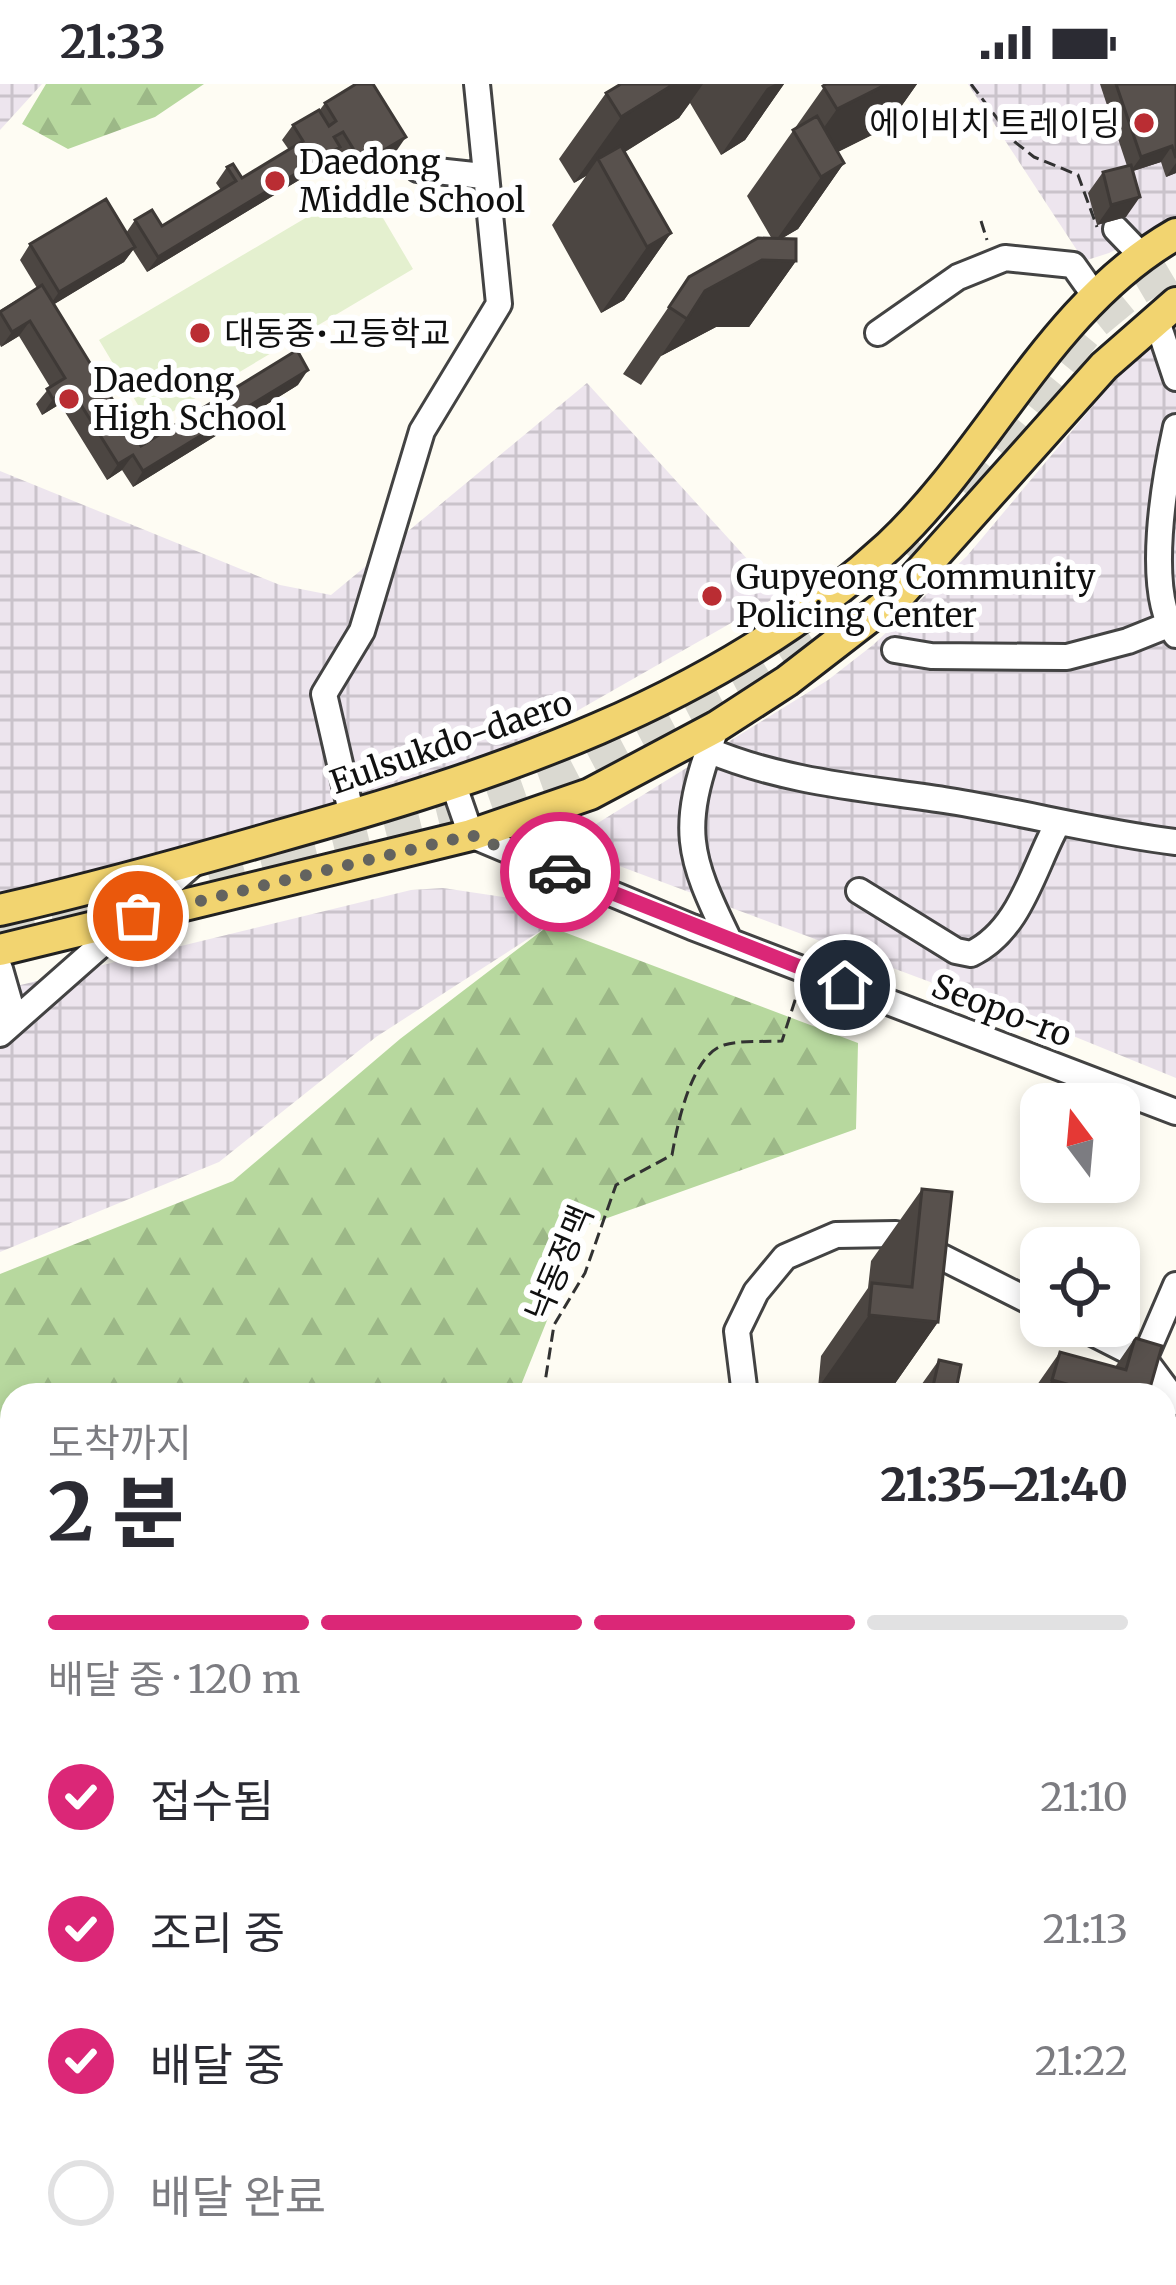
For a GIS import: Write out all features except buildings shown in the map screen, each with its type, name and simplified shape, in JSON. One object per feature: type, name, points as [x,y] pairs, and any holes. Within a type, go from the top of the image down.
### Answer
[{"type":"main road","name":"Eulsukdo-daero","points":[[0,910],[454,786],[573,742],[788,627],[890,544],[1095,296],[1176,234]]},
{"type":"main road","points":[[0,950],[471,835],[590,794],[712,739],[901,593],[1104,366],[1166,310]]},
{"type":"street","points":[[352,816],[324,694],[362,631],[422,431],[499,304],[477,84]]},
{"type":"street","points":[[418,169],[483,176]]},
{"type":"street","points":[[1116,229],[1142,256]]},
{"type":"street","points":[[878,333],[958,277],[1005,258],[1072,265],[1095,296]]},
{"type":"street","points":[[1166,310],[1176,378]]},
{"type":"street","points":[[895,650],[931,656],[1067,657],[1172,630],[1160,579],[1176,427]]},
{"type":"street","points":[[729,940],[703,886],[689,829],[712,739],[742,765],[789,777],[1176,842]]},
{"type":"street","points":[[454,786],[471,835]]},
{"type":"street","points":[[859,892],[956,951],[971,954],[1001,933],[1012,917],[1058,823]]},
{"type":"street","name":"Seopo-ro","points":[[471,835],[1176,1112]]},
{"type":"street","points":[[0,1029],[138,916],[199,859]]},
{"type":"street","points":[[0,969],[10,1004],[0,1029]]},
{"type":"street","points":[[744,1383],[737,1331],[756,1292],[785,1257],[836,1235],[896,1234],[1020,1296]]},
{"type":"street","points":[[1144,1359],[1176,1285]]},
{"type":"street","points":[[1120,1347],[1144,1359],[1162,1383]]},
{"type":"path","points":[[971,84],[1015,142],[1034,157],[1078,175],[1093,224],[1116,229]]},
{"type":"path","name":"낙동정맥","points":[[545,1383],[554,1325],[586,1273],[616,1186],[672,1155],[680,1106],[707,1058],[720,1046],[782,1041],[803,969]]},
{"type":"shaded area","points":[[0,84],[42,84],[0,130]]},
{"type":"shaded area","points":[[968,84],[1176,84],[1176,218],[1084,261]]},
{"type":"shaded area","points":[[1176,318],[1176,1078],[563,845],[562,835],[593,826],[828,680],[873,645],[967,556],[1139,351]]},
{"type":"shaded area","points":[[587,383],[780,595],[526,740],[312,816],[0,899],[0,471],[280,585],[331,595]]},
{"type":"shaded area","points":[[443,888],[530,901],[548,926],[376,1037],[219,1162],[0,1252],[0,990],[411,890]]},
{"type":"green space","points":[[46,84],[204,84],[155,117],[68,149],[22,124]]},
{"type":"green space","points":[[363,184],[413,269],[150,425],[99,340]]},
{"type":"green space","points":[[548,926],[858,1043],[856,1129],[585,1226],[522,1383],[0,1383],[0,1274],[233,1181],[400,1039]]},
{"type":"tunnel","points":[[958,487],[1093,322],[1132,290],[1176,264]]},
{"type":"tunnel","points":[[279,850],[438,811],[568,765],[810,633],[863,593],[913,537]]},
{"type":"tunnel","points":[[0,932],[305,856]]},
{"type":"way so far","points":[[138,916],[471,835],[560,872]]},
{"type":"place","name":"에이비치 트레이딩","points":[[1144,123]]},
{"type":"place","name":"Daedong Middle School","points":[[275,181]]},
{"type":"place","name":"대동중•고등학교","points":[[200,333]]},
{"type":"place","name":"Daedong High School","points":[[69,399]]},
{"type":"place","name":"Gupyeong Community Policing Center","points":[[712,596]]},
{"type":"route","points":[[560,872],[845,985]]}]
